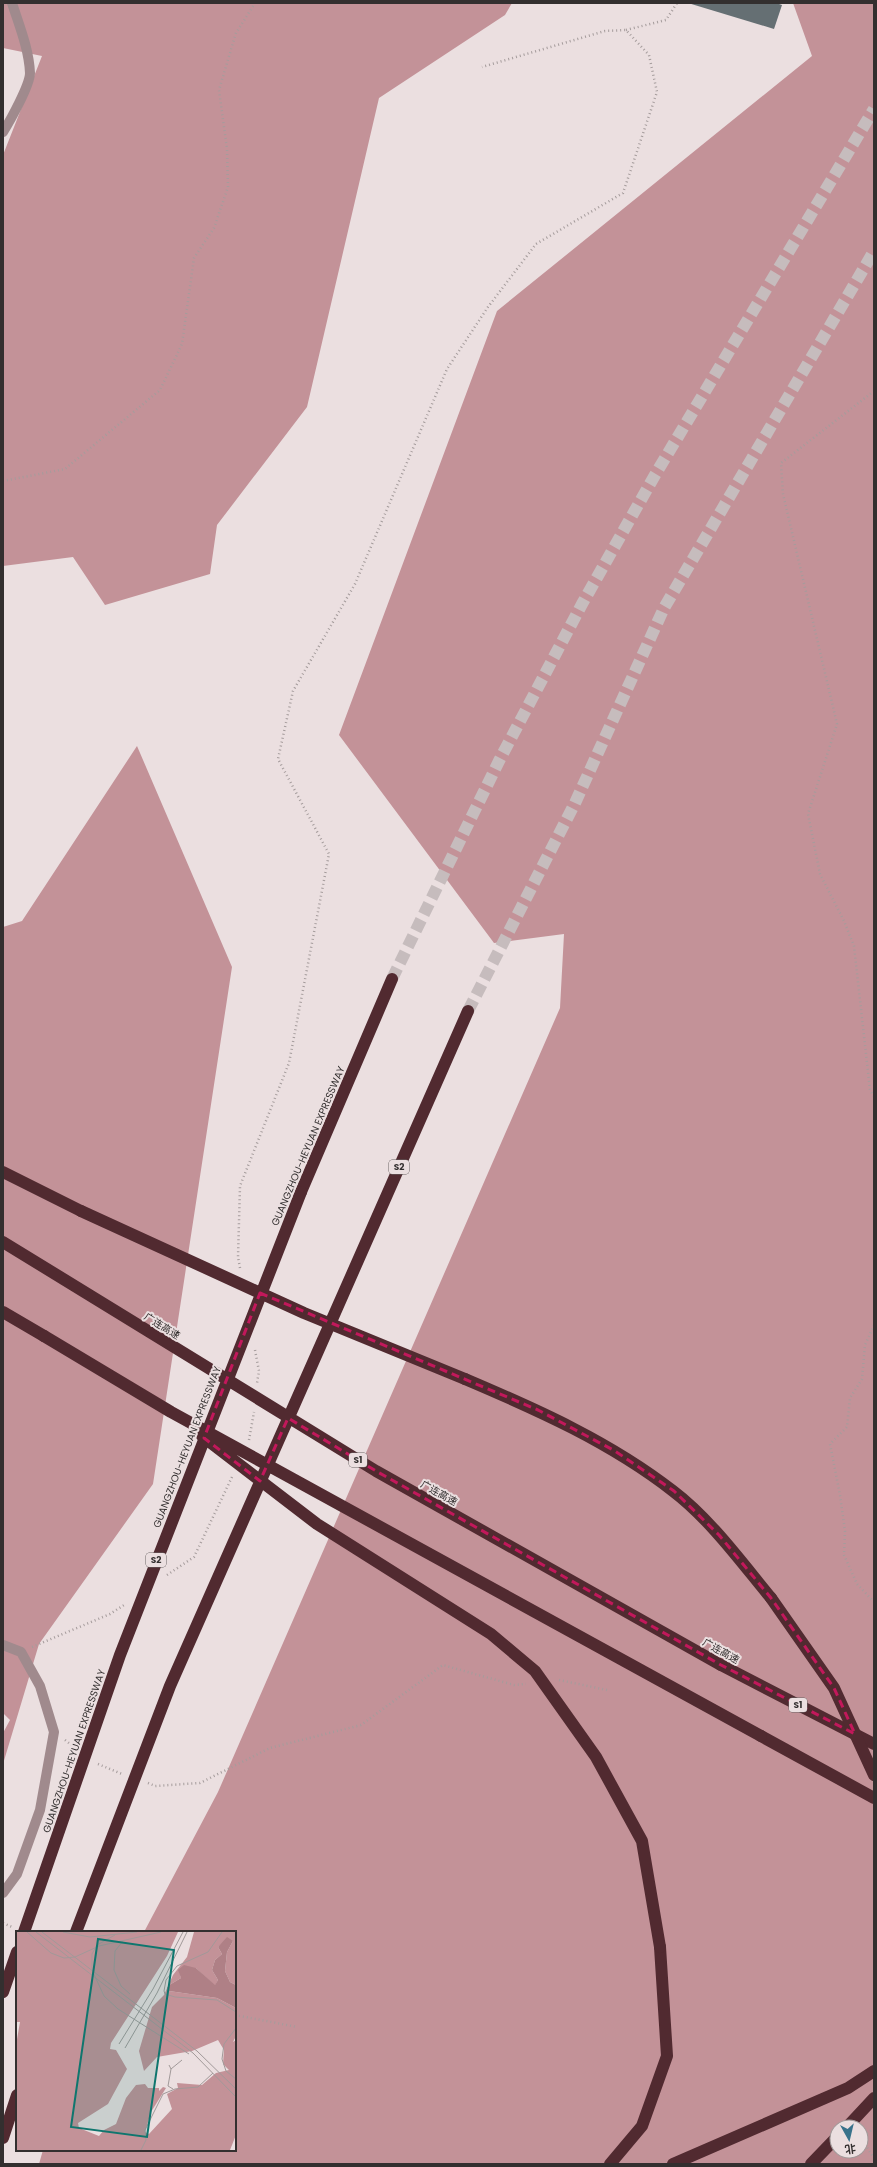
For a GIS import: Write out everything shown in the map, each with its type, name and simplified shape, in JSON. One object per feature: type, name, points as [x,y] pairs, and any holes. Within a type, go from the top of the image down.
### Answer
[{"type":"highway","name":"GUANGZHOU-HEYUAN EXPRESSWAY","points":[[24,1931],[120,1655],[301,1192],[392,979]]},
{"type":"highway","name":"S2","points":[[76,1931],[170,1686],[468,1011]]},
{"type":"highway","points":[[3,1172],[81,1211],[304,1313],[538,1410],[608,1447],[674,1491],[719,1535],[771,1598],[834,1688],[874,1776]]},
{"type":"highway","name":"广连高速","points":[[3,1242],[376,1472],[721,1665],[874,1744]]},
{"type":"highway","points":[[3,1312],[171,1412],[874,1798]]},
{"type":"highway","points":[[171,1412],[317,1524],[491,1634],[535,1671],[596,1757],[642,1841],[660,1948],[667,2056],[642,2126],[610,2164]]},
{"type":"highway","points":[[3,1992],[16,1955]]},
{"type":"highway","points":[[673,2164],[848,2088],[874,2072]]},
{"type":"highway","points":[[3,2138],[16,2098]]},
{"type":"highway","points":[[854,2119],[874,2098]]},
{"type":"highway","points":[[811,2164],[829,2145]]},
{"type":"street","points":[[3,132],[13,116],[30,74],[23,37],[12,3]]},
{"type":"street","points":[[3,1645],[21,1652],[40,1686],[54,1732],[40,1810],[17,1874],[3,1893]]},
{"type":"path","points":[[3,481],[65,469],[160,390],[182,344],[194,258],[214,228],[228,187],[227,149],[220,90],[236,33],[255,3]]},
{"type":"path","points":[[482,67],[605,31],[626,30],[666,20],[677,3]]},
{"type":"path","points":[[241,1272],[238,1257],[240,1186],[289,1063],[329,854],[278,759],[293,691],[355,584],[447,369],[488,307],[536,244],[623,193],[657,92],[649,55],[626,30]]},
{"type":"path","points":[[874,391],[781,463],[783,494],[837,724],[808,814],[820,874],[844,921],[854,946],[870,1090],[874,1097]]},
{"type":"path","points":[[874,1325],[865,1345],[862,1379],[850,1398],[847,1427],[830,1444],[840,1495],[844,1531],[844,1554],[857,1584],[874,1602]]},
{"type":"path","points":[[255,1348],[259,1371],[257,1385]]},
{"type":"path","points":[[248,1442],[251,1435],[255,1406]]},
{"type":"path","points":[[162,1579],[194,1557],[235,1471]]},
{"type":"path","points":[[21,1652],[110,1614],[130,1601]]},
{"type":"path","points":[[140,1780],[155,1786],[200,1783],[270,1748],[361,1725],[443,1665],[514,1685],[528,1684]]},
{"type":"path","points":[[556,1680],[563,1680],[606,1690]]},
{"type":"path","points":[[54,1732],[78,1750]]},
{"type":"path","points":[[96,1763],[125,1775]]},
{"type":"path","points":[[236,2015],[297,2028]]},
{"type":"path","points":[[874,2128],[861,2138],[874,2158]]},
{"type":"highlighted area","points":[[260,1293],[538,1410],[615,1451],[674,1491],[719,1535],[771,1598],[834,1688],[855,1734],[721,1665],[376,1471],[288,1418],[260,1481],[204,1438]]},
{"type":"shaded area","points":[[3,3],[512,3],[505,15],[379,98],[307,407],[217,525],[210,574],[105,605],[73,557],[3,566],[3,155],[42,56],[3,48]]},
{"type":"shaded area","points":[[793,3],[874,3],[874,2164],[39,2164],[43,2151],[236,2151],[236,1931],[145,1931],[218,1792],[560,1008],[564,934],[494,943],[339,735],[497,311],[812,56]]},
{"type":"shaded area","points":[[137,746],[232,967],[153,1484],[39,1644],[3,1764],[3,1733],[10,1720],[3,1713],[3,927],[22,921]]},
{"type":"building","points":[[688,3],[776,3],[782,5],[774,29]]},
{"type":"tunnel","points":[[392,979],[500,759],[582,604],[655,475],[874,109]]},
{"type":"tunnel","points":[[468,1011],[575,803],[664,608],[874,251]]}]
